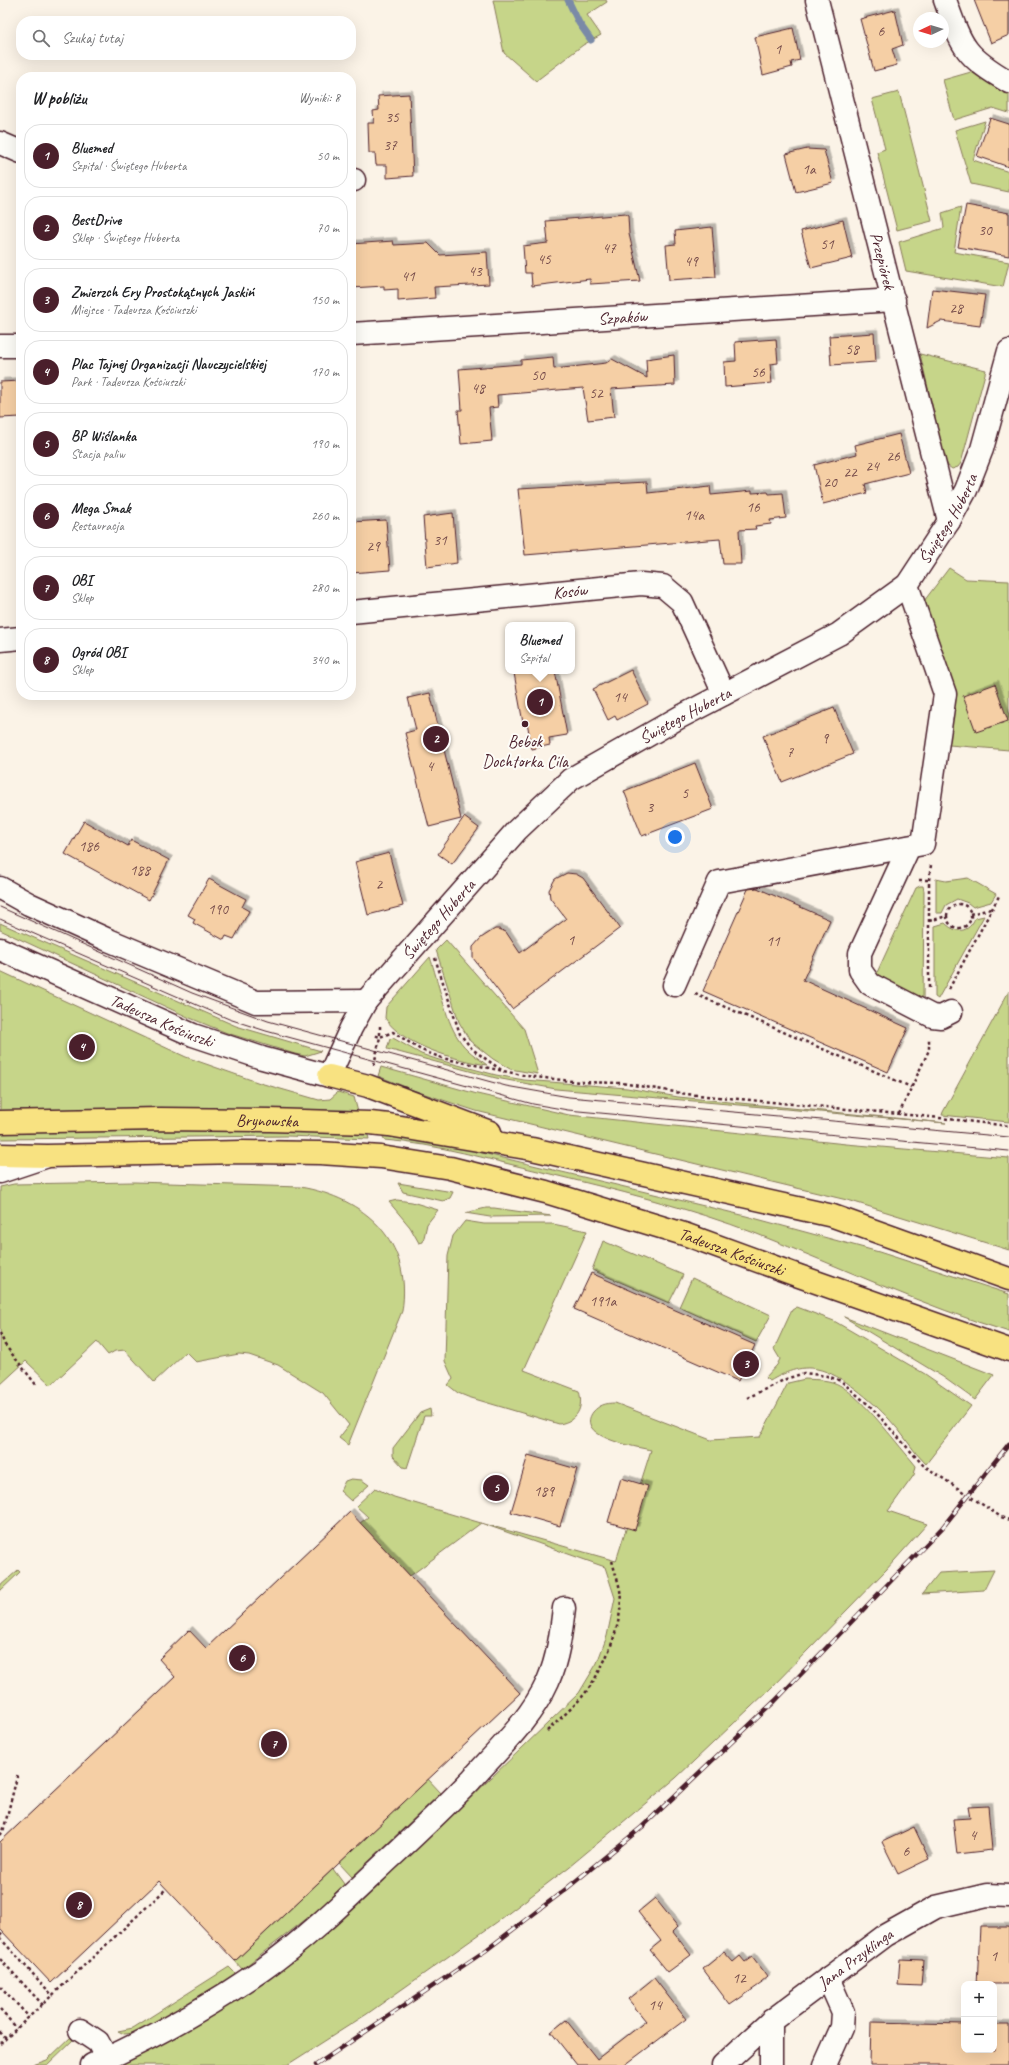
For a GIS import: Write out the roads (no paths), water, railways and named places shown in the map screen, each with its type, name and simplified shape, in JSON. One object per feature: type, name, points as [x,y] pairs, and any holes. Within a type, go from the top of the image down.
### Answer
[{"type":"main road","points":[[329,1076],[368,1086],[532,1149],[833,1216],[1009,1279]]},
{"type":"main road","name":"Brynowska","points":[[0,1122],[160,1119],[370,1123],[532,1149]]},
{"type":"main road","name":"Brynowska","points":[[0,1155],[47,1156],[242,1152],[320,1153],[381,1157],[450,1168]]},
{"type":"main road","name":"Tadeusza Kościuszki","points":[[450,1168],[546,1192],[687,1235],[1009,1350]]},
{"type":"street","name":"Przepiórek","points":[[817,0],[949,521]]},
{"type":"street","points":[[945,0],[957,35],[968,54],[984,68],[1009,82]]},
{"type":"street","points":[[0,143],[16,150]]},
{"type":"street","name":"Szpaków","points":[[356,334],[894,300]]},
{"type":"street","points":[[0,346],[16,346]]},
{"type":"street","name":"Świętego Huberta","points":[[329,1076],[350,1028],[366,1001],[517,830],[571,779],[680,716],[839,634],[907,585],[949,521],[966,490],[982,449],[1009,350]]},
{"type":"street","name":"Kosów","points":[[356,612],[641,584],[663,586],[682,602],[724,694]]},
{"type":"street","points":[[674,985],[719,882],[923,844],[945,694],[907,585]]},
{"type":"street","points":[[0,640],[16,638]]},
{"type":"street","points":[[909,847],[860,953],[860,970],[870,984],[929,1015],[941,1017],[948,1003]]},
{"type":"street","points":[[0,888],[29,904],[106,939],[256,1002],[366,1001]]},
{"type":"street","name":"Tadeusza Kościuszki","points":[[0,949],[193,1035],[262,1058],[329,1076]]},
{"type":"street","points":[[0,1172],[47,1156]]},
{"type":"street","points":[[80,2030],[98,2042],[100,2062],[140,2044],[205,2007],[263,1970],[328,1916],[450,1803],[506,1742],[532,1709],[548,1681],[558,1647],[564,1608]]},
{"type":"street","name":"Jana Przyklinga","points":[[723,2065],[771,2021],[886,1936],[936,1907],[987,1895],[1009,1896]]},
{"type":"street","points":[[825,2065],[842,2027],[843,2012],[828,1978]]},
{"type":"street","points":[[771,2021],[771,2065]]},
{"type":"waterway","points":[[568,0],[579,23],[591,40]]},
{"type":"tram line","points":[[0,907],[192,993],[268,1021],[506,1086],[569,1097],[1009,1137]]},
{"type":"tram line","points":[[0,919],[229,1019],[266,1031],[533,1104],[568,1110],[1009,1151]]},
{"type":"railway","points":[[316,2065],[485,1951],[566,1889],[642,1827],[775,1701],[942,1528],[1009,1444]]},
{"type":"place","name":"Bluemed","points":[[540,702]]},
{"type":"place","name":"Bebok Dochtorka Cila","points":[[525,724]]},
{"type":"place","name":"BestDrive","points":[[436,739]]},
{"type":"place","name":"Plac Tajnej Organizacji Nauczycielskiej","points":[[82,1047]]},
{"type":"place","name":"Zmierzch Ery Prostokątnych Jaskiń","points":[[746,1364]]},
{"type":"place","name":"BP Wiślanka","points":[[496,1488]]},
{"type":"place","name":"Mega Smak","points":[[242,1658]]},
{"type":"place","name":"OBI","points":[[274,1744]]},
{"type":"place","name":"Ogród OBI","points":[[79,1905]]}]
